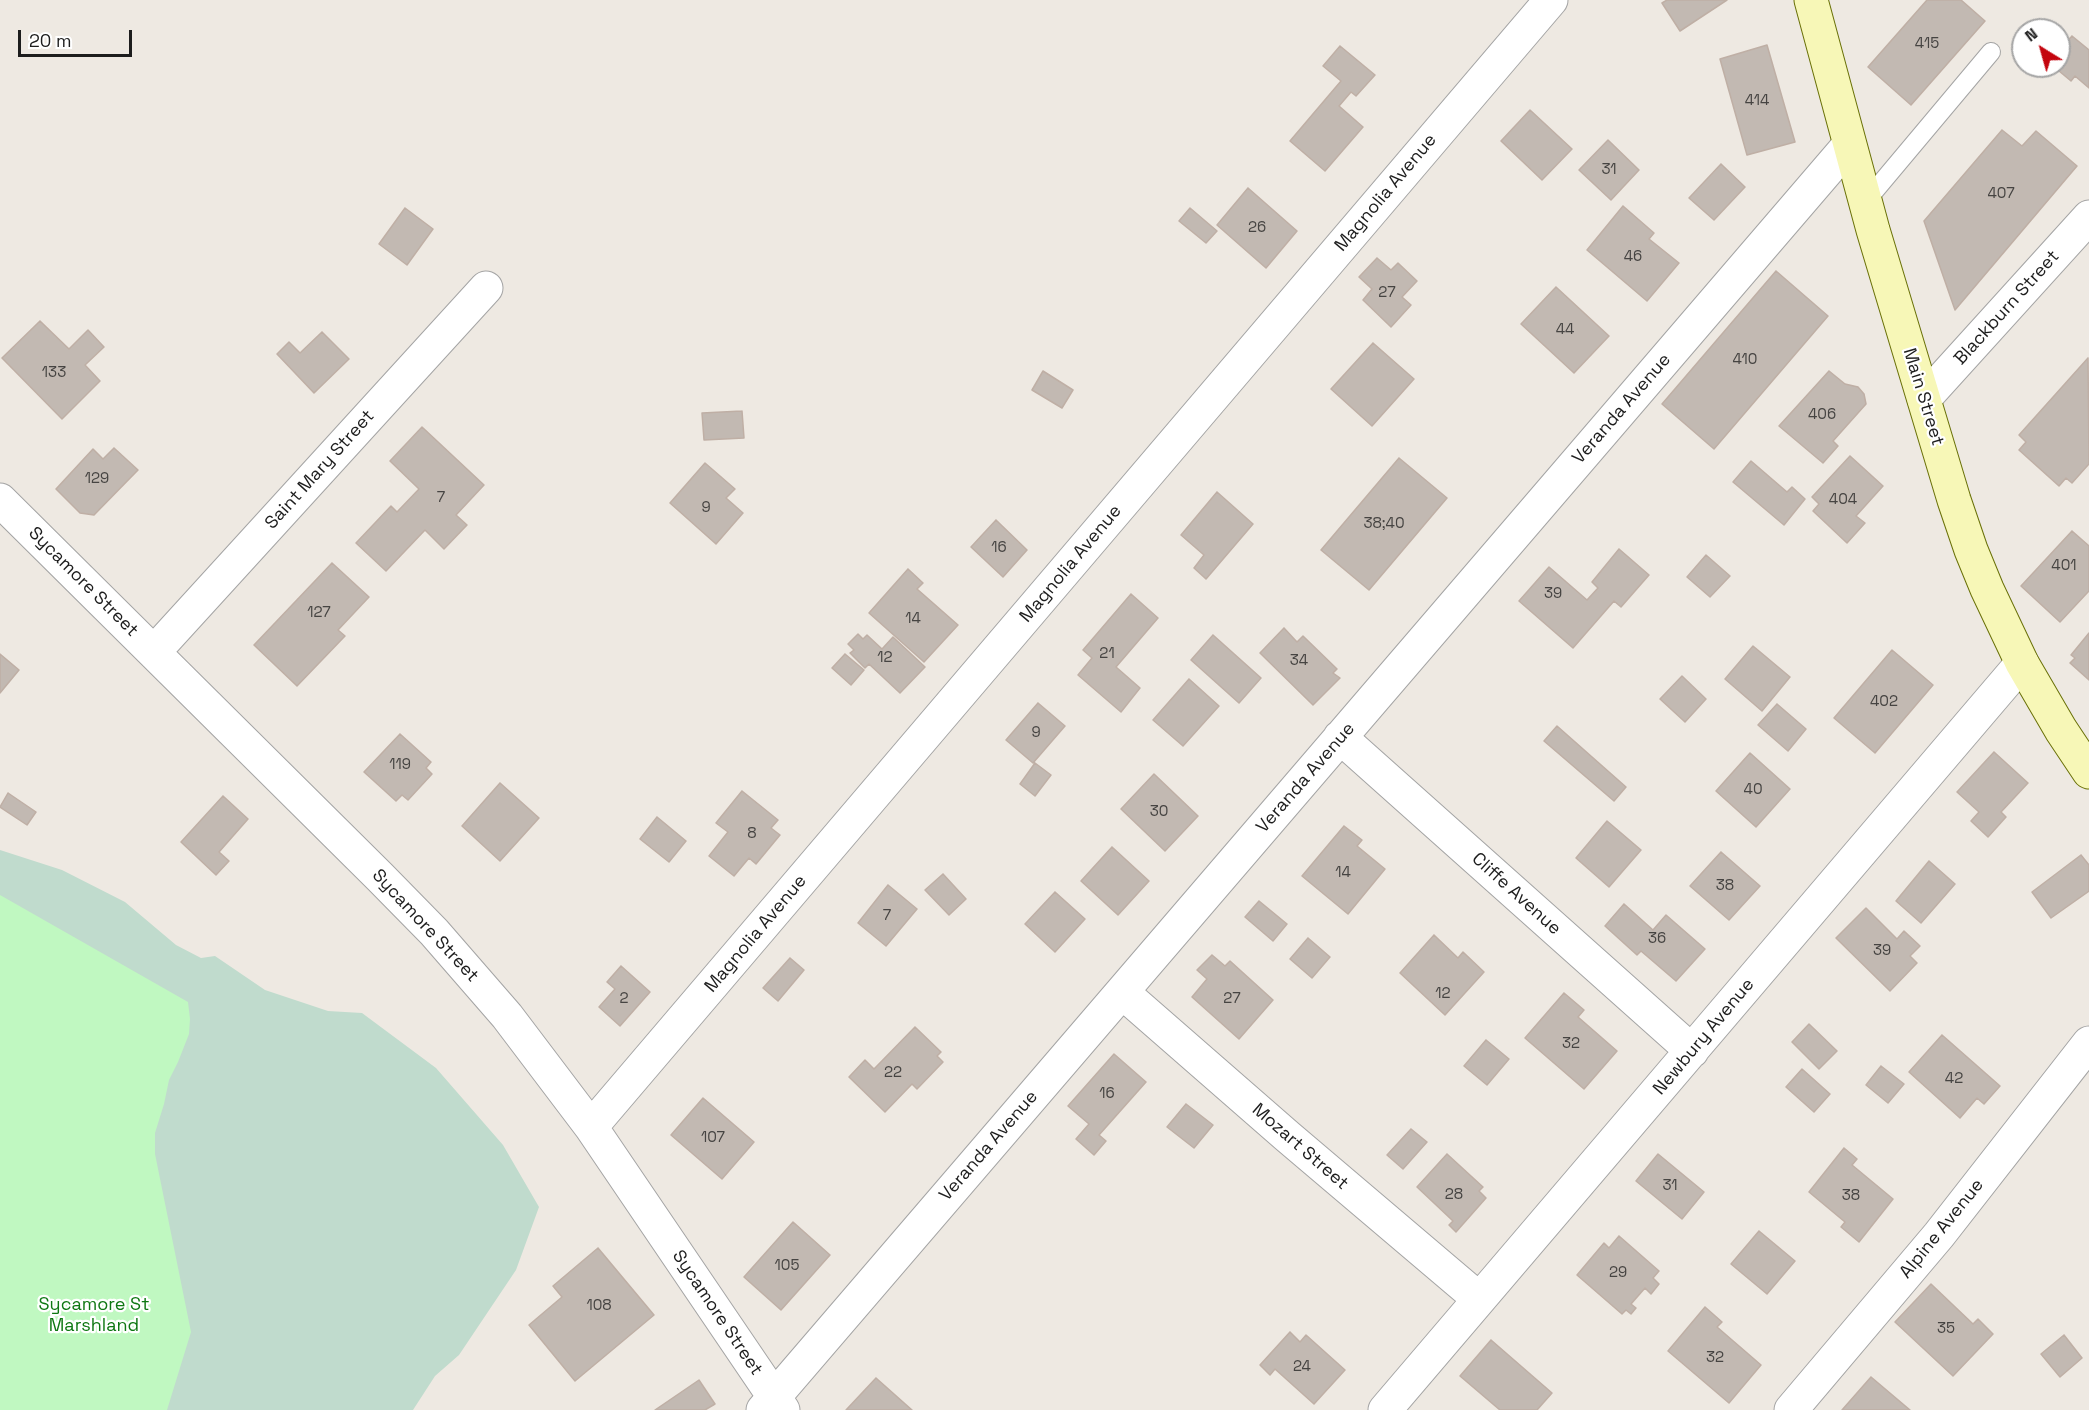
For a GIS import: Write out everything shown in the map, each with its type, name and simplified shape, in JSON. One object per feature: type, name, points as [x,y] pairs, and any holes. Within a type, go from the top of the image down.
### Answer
[{"type":"main road","name":"Main Street","points":[[1811,0],[1873,230],[1971,550],[2022,663],[2089,772]]},
{"type":"street","name":"Magnolia Avenue","points":[[591,1127],[1551,0]]},
{"type":"street","name":"Veranda Avenue","points":[[773,1406],[1122,992],[1849,145]]},
{"type":"street","name":"Blackburn Street","points":[[1924,399],[2089,217]]},
{"type":"street","name":"Saint Mary Street","points":[[154,652],[486,288]]},
{"type":"street","name":"Sycamore Street","points":[[0,500],[434,932],[507,1016],[591,1127],[773,1406]]},
{"type":"street","name":"Newbury Avenue","points":[[1385,1410],[2022,663]]},
{"type":"street","name":"Cliffe Avenue","points":[[1340,737],[1692,1052]]},
{"type":"street","name":"Mozart Street","points":[[1122,992],[1479,1299]]},
{"type":"street","name":"Alpine Avenue","points":[[1791,1410],[1939,1234],[2089,1043]]},
{"type":"lane","points":[[1866,201],[1991,52]]},
{"type":"green space","points":[[0,850],[62,870],[125,902],[176,945],[201,958],[215,956],[265,990],[328,1011],[362,1013],[436,1068],[503,1145],[539,1207],[516,1270],[459,1355],[435,1376],[413,1410],[0,1410]]},
{"type":"green space","name":"Sycamore St Marshland","points":[[0,895],[188,1002],[189,1034],[169,1080],[155,1133],[155,1154],[191,1332],[167,1410],[0,1410]]},
{"type":"building","points":[[1667,0],[1727,0],[1680,31],[1662,3]]},
{"type":"building","points":[[1927,0],[1961,0],[1985,21],[1911,105],[1868,67]]},
{"type":"building","points":[[2071,37],[2089,50],[2089,88],[2075,76],[2071,81],[2067,78],[2071,78]]},
{"type":"building","points":[[1767,45],[1795,142],[1747,155],[1720,59]]},
{"type":"building","points":[[1340,46],[1375,75],[1356,96],[1351,92],[1339,106],[1363,127],[1325,171],[1290,141],[1341,81],[1323,66]]},
{"type":"building","points":[[1530,110],[1572,149],[1542,180],[1501,141]]},
{"type":"building","points":[[2002,130],[2022,146],[2036,131],[2077,166],[1955,310],[1924,221]]},
{"type":"building","points":[[1608,140],[1639,170],[1611,200],[1579,170]]},
{"type":"building","points":[[1721,164],[1745,187],[1714,220],[1689,198]]},
{"type":"building","points":[[1248,188],[1297,231],[1266,268],[1217,225]]},
{"type":"building","points":[[1623,206],[1654,233],[1649,239],[1679,263],[1647,301],[1587,250]]},
{"type":"building","points":[[405,208],[433,229],[407,265],[379,244]]},
{"type":"building","points":[[1190,208],[1217,231],[1206,243],[1179,221]]},
{"type":"building","points":[[1377,258],[1391,270],[1398,263],[1417,281],[1402,297],[1411,305],[1391,327],[1363,300],[1372,289],[1359,277]]},
{"type":"building","points":[[1776,271],[1828,316],[1714,449],[1662,404]]},
{"type":"building","points":[[1556,287],[1609,336],[1574,373],[1521,324]]},
{"type":"building","points":[[40,321],[69,349],[88,330],[104,347],[85,365],[100,381],[62,419],[2,358]]},
{"type":"building","points":[[322,332],[349,359],[314,393],[277,354],[289,342],[300,353]]},
{"type":"building","points":[[1373,343],[1414,379],[1372,426],[1331,389]]},
{"type":"building","points":[[2088,358],[2089,464],[2072,483],[2066,478],[2059,486],[2019,450],[2026,442],[2019,435]]},
{"type":"building","points":[[1043,371],[1073,390],[1062,408],[1032,390]]},
{"type":"building","points":[[1829,371],[1845,384],[1858,387],[1864,394],[1866,404],[1833,441],[1838,446],[1823,463],[1779,426]]},
{"type":"building","points":[[742,411],[744,438],[704,440],[702,413]]},
{"type":"building","points":[[422,427],[484,485],[456,515],[467,525],[444,549],[425,530],[386,571],[356,543],[391,506],[397,512],[419,489],[390,461]]},
{"type":"building","points":[[114,448],[138,470],[94,515],[80,513],[56,489],[93,449],[103,459]]},
{"type":"building","points":[[1850,456],[1883,486],[1856,516],[1865,523],[1847,543],[1813,511],[1819,504],[1812,497]]},
{"type":"building","points":[[1399,458],[1447,498],[1369,590],[1321,550]]},
{"type":"building","points":[[1751,461],[1787,492],[1792,487],[1805,499],[1784,525],[1733,482]]},
{"type":"building","points":[[705,463],[735,489],[726,498],[743,513],[716,544],[670,503]]},
{"type":"building","points":[[1217,492],[1253,524],[1206,579],[1194,568],[1204,555],[1181,535]]},
{"type":"building","points":[[996,520],[1027,550],[1003,577],[971,547]]},
{"type":"building","points":[[2072,531],[2089,546],[2089,591],[2060,622],[2021,586]]},
{"type":"building","points":[[1619,549],[1649,575],[1621,607],[1614,601],[1573,648],[1519,601],[1549,567],[1587,600],[1598,588],[1592,582]]},
{"type":"building","points":[[1706,555],[1730,576],[1710,597],[1687,577]]},
{"type":"building","points":[[332,563],[369,597],[338,630],[345,636],[297,686],[254,645]]},
{"type":"building","points":[[908,569],[923,583],[917,589],[958,625],[924,662],[869,613]]},
{"type":"building","points":[[1131,594],[1158,618],[1116,667],[1140,688],[1121,712],[1078,675],[1092,658],[1083,650]]},
{"type":"building","points":[[1284,628],[1297,642],[1303,636],[1337,669],[1333,673],[1340,678],[1313,705],[1260,653]]},
{"type":"building","points":[[2089,633],[2089,680],[2070,663],[2075,658],[2071,655]]},
{"type":"building","points":[[858,634],[863,639],[867,635],[882,649],[893,637],[925,667],[900,693],[869,664],[865,668],[850,653],[854,650],[848,644]]},
{"type":"building","points":[[1213,635],[1261,678],[1239,703],[1191,660]]},
{"type":"building","points":[[1753,646],[1790,677],[1762,711],[1725,679]]},
{"type":"building","points":[[1892,650],[1933,685],[1875,753],[1834,718]]},
{"type":"building","points":[[0,654],[19,670],[0,693]]},
{"type":"building","points":[[845,654],[864,670],[851,685],[832,668]]},
{"type":"building","points":[[1682,676],[1706,699],[1685,722],[1660,699]]},
{"type":"building","points":[[1189,679],[1219,706],[1183,746],[1153,720]]},
{"type":"building","points":[[1038,703],[1065,726],[1033,763],[1006,740]]},
{"type":"building","points":[[1777,704],[1806,729],[1788,751],[1758,725]]},
{"type":"building","points":[[1557,726],[1626,787],[1614,801],[1544,741]]},
{"type":"building","points":[[400,734],[431,762],[426,768],[432,774],[408,800],[402,795],[396,801],[364,772]]},
{"type":"building","points":[[1994,752],[2028,783],[2001,812],[2006,817],[1988,837],[1971,821],[1979,812],[1957,792]]},
{"type":"building","points":[[1750,753],[1790,789],[1756,827],[1716,791]]},
{"type":"building","points":[[1035,763],[1051,775],[1035,796],[1020,784]]},
{"type":"building","points":[[1154,774],[1198,816],[1165,851],[1121,809]]},
{"type":"building","points":[[500,783],[539,818],[500,861],[462,826]]},
{"type":"building","points":[[742,791],[778,820],[771,828],[780,835],[756,864],[749,858],[734,876],[709,856],[728,832],[716,823]]},
{"type":"building","points":[[8,793],[36,812],[27,825],[0,807]]},
{"type":"building","points":[[223,796],[248,819],[219,852],[229,861],[216,875],[181,842]]},
{"type":"building","points":[[657,817],[686,841],[669,862],[640,839]]},
{"type":"building","points":[[1607,821],[1641,850],[1609,887],[1576,858]]},
{"type":"building","points":[[1344,826],[1362,840],[1357,846],[1385,869],[1348,914],[1302,876]]},
{"type":"building","points":[[1112,847],[1149,881],[1118,915],[1081,881]]},
{"type":"building","points":[[1721,852],[1760,886],[1729,920],[1690,886]]},
{"type":"building","points":[[2081,855],[2089,865],[2089,891],[2051,918],[2032,892]]},
{"type":"building","points":[[1929,861],[1955,884],[1921,923],[1896,901]]},
{"type":"building","points":[[943,874],[966,899],[949,915],[925,890]]},
{"type":"building","points":[[888,885],[917,909],[886,946],[858,923]]},
{"type":"building","points":[[1055,892],[1085,919],[1055,952],[1025,924]]},
{"type":"building","points":[[1259,901],[1287,924],[1273,941],[1245,917]]},
{"type":"building","points":[[1624,904],[1653,930],[1666,915],[1705,949],[1676,981],[1641,951],[1637,955],[1605,926]]},
{"type":"building","points":[[1866,908],[1897,939],[1904,931],[1920,946],[1910,956],[1917,963],[1890,991],[1836,938]]},
{"type":"building","points":[[1434,935],[1458,958],[1463,952],[1484,972],[1445,1015],[1400,973]]},
{"type":"building","points":[[1308,938],[1330,957],[1312,978],[1290,959]]},
{"type":"building","points":[[1212,955],[1225,966],[1230,961],[1273,1000],[1239,1039],[1192,997],[1207,979],[1197,970]]},
{"type":"building","points":[[790,958],[804,970],[778,1001],[763,988]]},
{"type":"building","points":[[621,966],[650,992],[620,1026],[599,1007],[615,989],[607,982]]},
{"type":"building","points":[[1564,993],[1584,1010],[1578,1017],[1617,1051],[1584,1089],[1525,1038]]},
{"type":"building","points":[[1809,1024],[1837,1051],[1819,1069],[1792,1042]]},
{"type":"building","points":[[915,1027],[941,1052],[937,1056],[943,1062],[917,1089],[912,1084],[885,1112],[849,1077],[865,1060],[874,1069]]},
{"type":"building","points":[[1942,1035],[2000,1086],[1984,1104],[1977,1098],[1960,1118],[1909,1072]]},
{"type":"building","points":[[1486,1040],[1509,1059],[1487,1085],[1464,1066]]},
{"type":"building","points":[[1114,1054],[1146,1082],[1099,1135],[1106,1141],[1094,1155],[1076,1139],[1089,1124],[1068,1106]]},
{"type":"building","points":[[1881,1066],[1904,1084],[1888,1103],[1866,1085]]},
{"type":"building","points":[[1802,1069],[1830,1094],[1814,1112],[1786,1087]]},
{"type":"building","points":[[703,1098],[754,1142],[722,1179],[671,1135]]},
{"type":"building","points":[[1186,1104],[1213,1125],[1194,1148],[1167,1127]]},
{"type":"building","points":[[1411,1129],[1427,1142],[1403,1169],[1387,1155]]},
{"type":"building","points":[[1844,1148],[1857,1159],[1852,1165],[1893,1199],[1859,1242],[1841,1227],[1845,1222],[1809,1192]]},
{"type":"building","points":[[1447,1154],[1483,1187],[1479,1191],[1486,1198],[1456,1232],[1449,1225],[1453,1221],[1417,1187]]},
{"type":"building","points":[[1658,1154],[1704,1192],[1682,1219],[1636,1181]]},
{"type":"building","points":[[793,1222],[830,1255],[781,1310],[744,1277]]},
{"type":"building","points":[[1759,1231],[1795,1261],[1767,1294],[1731,1264]]},
{"type":"building","points":[[1619,1236],[1659,1271],[1653,1278],[1659,1284],[1651,1294],[1645,1288],[1631,1304],[1636,1308],[1631,1314],[1626,1310],[1622,1314],[1577,1275],[1604,1243],[1609,1248]]},
{"type":"building","points":[[598,1248],[654,1315],[575,1381],[529,1325],[562,1297],[553,1286]]},
{"type":"building","points":[[1931,1284],[1973,1324],[1978,1319],[1993,1334],[1953,1376],[1895,1322]]},
{"type":"building","points":[[1705,1307],[1722,1322],[1717,1327],[1761,1365],[1729,1403],[1668,1351]]},
{"type":"building","points":[[1290,1332],[1300,1342],[1306,1335],[1345,1370],[1314,1404],[1275,1369],[1270,1375],[1260,1365]]},
{"type":"building","points":[[2064,1335],[2082,1358],[2060,1377],[2041,1354]]},
{"type":"building","points":[[1491,1340],[1552,1393],[1537,1410],[1500,1410],[1460,1376]]},
{"type":"building","points":[[1871,1377],[1910,1410],[1842,1410]]},
{"type":"building","points":[[876,1378],[912,1410],[846,1410]]},
{"type":"building","points":[[699,1380],[715,1404],[705,1410],[655,1410]]}]
